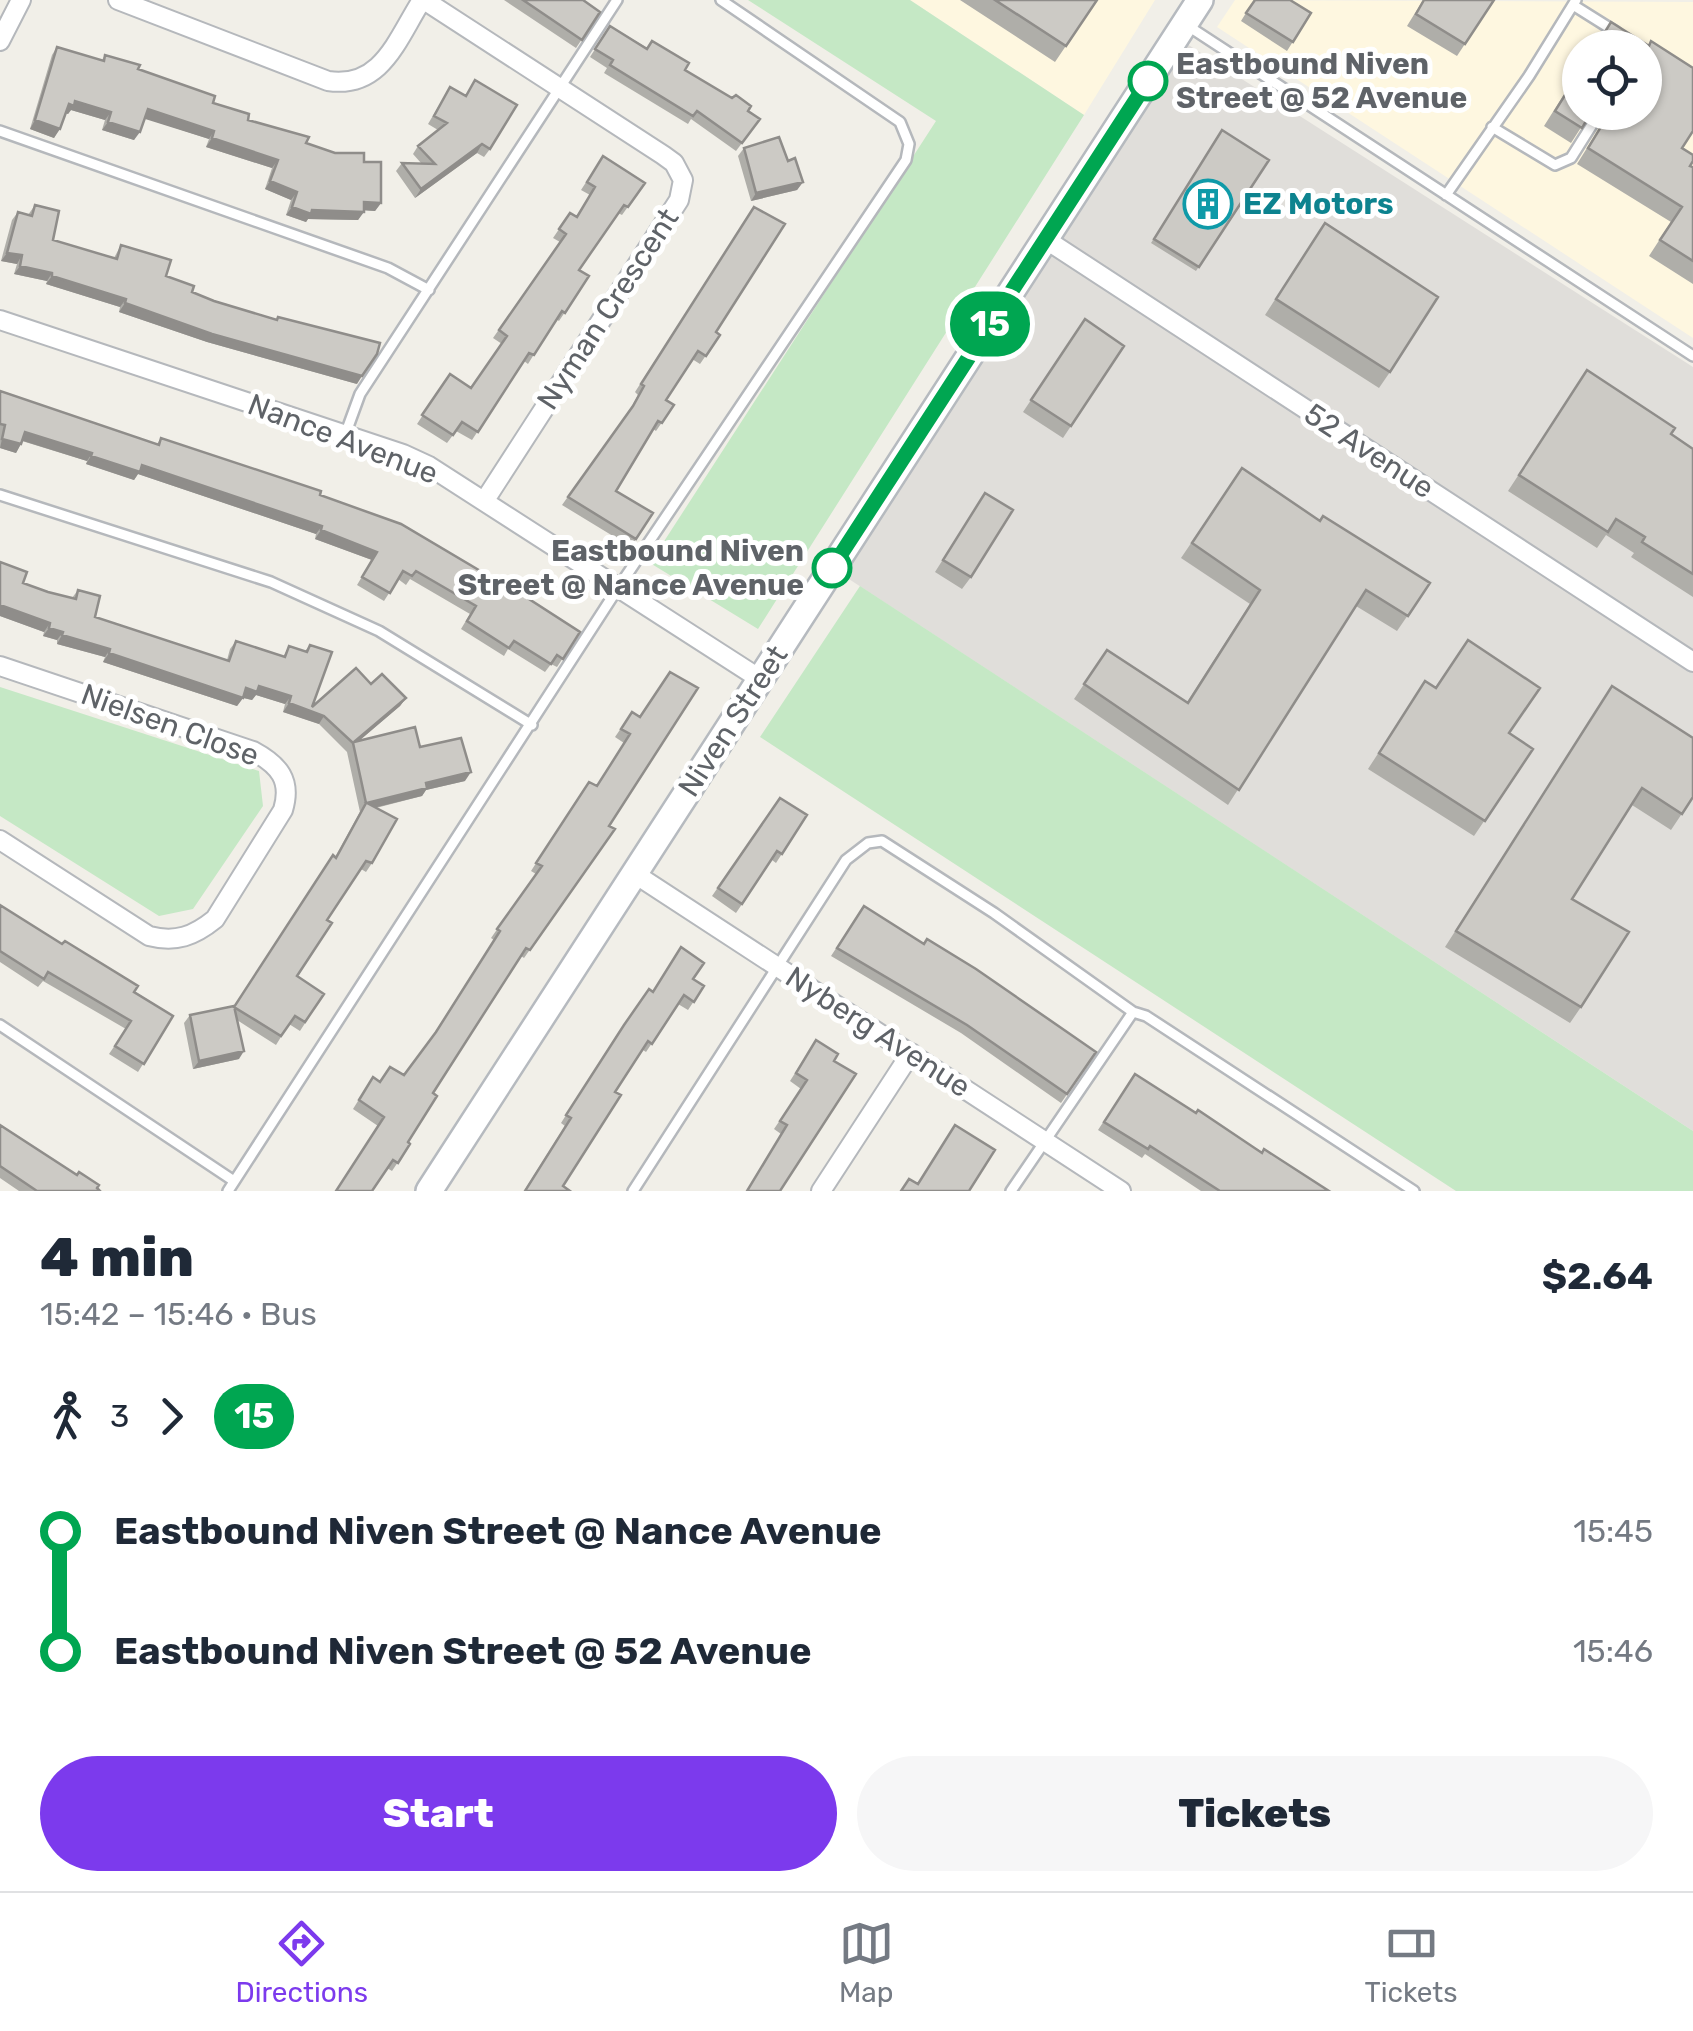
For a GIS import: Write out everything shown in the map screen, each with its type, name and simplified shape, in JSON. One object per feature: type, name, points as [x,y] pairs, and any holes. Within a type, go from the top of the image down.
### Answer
[{"type":"street","points":[[0,41],[21,0]]},
{"type":"street","name":"Nyman Crescent","points":[[118,0],[328,80],[346,83],[370,76],[423,0],[674,163],[681,172],[679,200],[485,500]]},
{"type":"street","name":"Niven Street","points":[[430,1191],[1200,0]]},
{"type":"street","name":"52 Avenue","points":[[1045,239],[1693,662]]},
{"type":"street","name":"Nance Avenue","points":[[0,320],[429,466],[760,679]]},
{"type":"street","name":"Nielsen Close","points":[[0,666],[253,751],[274,764],[284,776],[288,796],[284,810],[215,919],[183,938],[166,940],[150,936],[0,840]]},
{"type":"street","name":"Nyberg Avenue","points":[[634,874],[1121,1191]]},
{"type":"street","points":[[821,1191],[910,1053]]},
{"type":"lane","points":[[345,435],[360,394],[617,0]]},
{"type":"lane","points":[[228,1191],[618,588],[906,160],[908,144],[900,122],[721,0]]},
{"type":"lane","points":[[1446,195],[1575,2],[1613,30]]},
{"type":"lane","points":[[1184,24],[1693,356]]},
{"type":"lane","points":[[1492,127],[1554,165],[1571,158],[1589,130]]},
{"type":"lane","points":[[0,132],[388,268],[429,290]]},
{"type":"lane","points":[[0,494],[271,582],[379,631],[532,726]]},
{"type":"lane","points":[[633,1191],[846,860],[868,843],[882,841],[994,913],[1133,1012],[1146,1016],[1414,1191]]},
{"type":"lane","points":[[1012,1191],[1133,1012]]},
{"type":"lane","points":[[0,1025],[234,1181]]},
{"type":"shaded area","points":[[910,0],[1155,0],[1084,115]]},
{"type":"shaded area","points":[[1235,0],[1693,2],[1693,338],[1217,27]]},
{"type":"shaded area","points":[[1176,37],[1693,367],[1693,1131],[832,568]]},
{"type":"green space","points":[[748,0],[910,0],[1084,115],[758,629],[650,563],[936,121]]},
{"type":"green space","points":[[860,586],[1693,1131],[1693,1191],[1456,1191],[760,737]]},
{"type":"green space","points":[[0,687],[259,771],[263,806],[193,909],[159,916],[0,816]]},
{"type":"building","points":[[523,0],[583,0],[600,12],[582,40]]},
{"type":"building","points":[[995,0],[1097,0],[1066,46]]},
{"type":"building","points":[[1255,0],[1290,0],[1311,13],[1293,42],[1246,13]]},
{"type":"building","points":[[1424,0],[1494,0],[1465,44],[1416,14]]},
{"type":"building","points":[[1611,22],[1624,30],[1606,30]]},
{"type":"building","points":[[610,26],[647,49],[652,41],[689,63],[685,70],[732,98],[736,95],[760,119],[742,143],[697,111],[693,116],[610,65],[613,60],[595,49]]},
{"type":"building","points":[[57,47],[104,61],[105,55],[140,65],[138,69],[215,96],[213,103],[249,114],[248,120],[309,137],[306,143],[335,153],[364,153],[364,162],[381,162],[381,203],[364,202],[364,212],[312,210],[311,214],[292,207],[297,192],[270,181],[278,160],[212,138],[214,131],[148,109],[140,132],[108,122],[111,112],[75,101],[74,106],[69,104],[60,129],[35,120]]},
{"type":"building","points":[[1662,48],[1693,68],[1693,131],[1682,148],[1693,155],[1693,261],[1660,240],[1682,207],[1588,148],[1599,130],[1662,130]]},
{"type":"building","points":[[475,80],[517,105],[490,149],[482,144],[421,189],[402,163],[435,164],[418,146],[447,123],[434,116],[450,87],[466,96]]},
{"type":"building","name":"EZ Motors","points":[[1222,130],[1269,160],[1199,267],[1154,239]]},
{"type":"building","points":[[779,137],[788,161],[795,158],[803,182],[756,193],[744,148]]},
{"type":"building","points":[[603,156],[645,183],[628,207],[624,205],[579,270],[589,276],[534,355],[529,353],[478,432],[462,422],[453,435],[422,415],[450,374],[471,388],[507,336],[499,330],[566,234],[559,229],[570,213],[577,217],[595,187],[587,182]]},
{"type":"building","points":[[35,205],[59,211],[53,240],[117,259],[121,245],[171,260],[166,276],[194,286],[192,292],[277,320],[278,317],[380,343],[377,354],[362,376],[212,334],[125,303],[126,299],[20,266],[22,255],[7,253],[18,212],[32,216]]},
{"type":"building","points":[[754,207],[785,224],[716,332],[720,335],[706,356],[698,351],[666,400],[674,405],[662,423],[658,421],[616,491],[653,513],[636,539],[568,497],[633,406],[644,386],[641,384]]},
{"type":"building","points":[[1325,223],[1438,297],[1390,372],[1276,299]]},
{"type":"building","points":[[1085,319],[1124,346],[1071,426],[1031,400]]},
{"type":"building","points":[[1587,370],[1675,428],[1671,434],[1693,449],[1693,574],[1642,542],[1645,537],[1616,519],[1608,532],[1519,475]]},
{"type":"building","points":[[0,391],[159,445],[161,438],[321,491],[320,495],[401,524],[495,577],[580,632],[563,659],[557,655],[551,664],[514,641],[509,648],[467,621],[476,606],[416,571],[412,576],[403,571],[390,593],[362,577],[377,552],[321,530],[322,526],[142,465],[140,472],[25,432],[21,444],[2,439],[5,425],[0,424]]},
{"type":"building","points":[[1242,468],[1320,521],[1323,516],[1430,583],[1408,616],[1366,590],[1239,790],[1084,684],[1107,650],[1188,703],[1260,590],[1192,543]]},
{"type":"building","points":[[985,493],[1013,510],[971,577],[943,560]]},
{"type":"building","points":[[0,562],[27,572],[23,583],[48,592],[76,599],[78,590],[100,596],[95,617],[229,661],[236,641],[285,657],[289,646],[307,652],[310,645],[332,652],[312,707],[356,668],[371,684],[382,674],[406,698],[354,742],[415,727],[420,747],[461,738],[471,772],[367,803],[397,819],[372,863],[366,861],[327,920],[332,923],[297,976],[324,994],[305,1022],[295,1016],[281,1036],[234,1007],[333,855],[336,858],[366,803],[353,743],[324,716],[289,703],[291,696],[259,686],[257,692],[246,688],[243,698],[109,653],[110,649],[62,635],[63,632],[49,628],[50,623],[0,605]]},
{"type":"building","points":[[1468,640],[1540,688],[1509,733],[1533,749],[1485,821],[1379,753],[1425,681],[1436,688]]},
{"type":"building","points":[[670,672],[698,688],[609,826],[615,829],[530,950],[526,948],[433,1093],[437,1096],[398,1163],[393,1160],[372,1191],[336,1191],[384,1117],[359,1100],[373,1077],[380,1082],[390,1067],[404,1075],[436,1032],[500,931],[497,929],[542,866],[536,863],[589,782],[597,786],[630,734],[621,729],[632,712],[640,717]]},
{"type":"building","points":[[1612,686],[1693,738],[1693,797],[1682,814],[1642,788],[1572,899],[1629,932],[1581,1007],[1456,931]]},
{"type":"building","points":[[780,798],[807,815],[742,904],[718,888]]},
{"type":"building","points":[[0,905],[138,986],[134,992],[173,1016],[144,1064],[115,1046],[131,1021],[48,972],[44,979],[0,951]]},
{"type":"building","points":[[864,906],[924,944],[927,939],[976,969],[1096,1052],[1067,1094],[967,1025],[837,948]]},
{"type":"building","points":[[681,947],[704,963],[693,979],[704,986],[694,1002],[684,995],[652,1044],[648,1041],[615,1092],[621,1095],[563,1186],[570,1191],[525,1191],[571,1118],[566,1115]]},
{"type":"building","points":[[234,1006],[244,1051],[199,1061],[190,1015]]},
{"type":"building","points":[[816,1040],[838,1054],[834,1061],[856,1074],[780,1191],[747,1191],[787,1125],[780,1121],[807,1080],[796,1073]]},
{"type":"building","points":[[1135,1074],[1329,1191],[1220,1191],[1150,1146],[1148,1149],[1104,1122]]},
{"type":"building","points":[[0,1125],[99,1185],[100,1191],[37,1191],[0,1166]]},
{"type":"building","points":[[955,1125],[995,1150],[969,1191],[901,1191],[909,1179],[918,1184]]},
{"type":"bus line","name":"15","points":[[832,568],[1148,81]]},
{"type":"place","name":"Eastbound Niven Street @ 52 Avenue","points":[[1148,81]]},
{"type":"place","name":"EZ Motors","points":[[1208,204]]},
{"type":"place","name":"Eastbound Niven Street @ Nance Avenue","points":[[832,568]]}]
